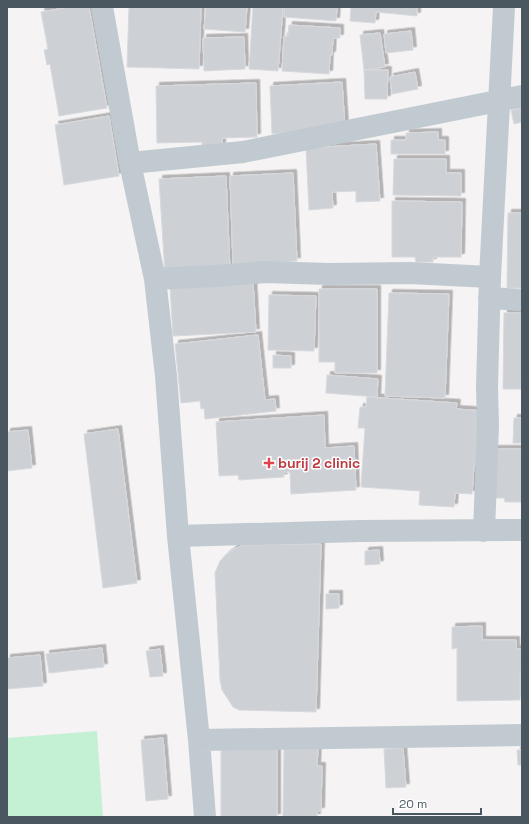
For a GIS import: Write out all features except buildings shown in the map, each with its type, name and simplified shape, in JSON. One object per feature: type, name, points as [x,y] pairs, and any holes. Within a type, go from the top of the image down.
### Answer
[{"type":"street","points":[[102,7],[130,163],[155,279],[166,376],[178,536],[200,740],[205,817]]},
{"type":"street","points":[[484,531],[488,426],[487,387],[490,288],[504,7]]},
{"type":"street","points":[[130,163],[243,152],[522,96]]},
{"type":"street","points":[[155,279],[266,272],[328,274],[410,273],[490,288],[522,300]]},
{"type":"street","points":[[178,536],[360,531],[522,530]]},
{"type":"street","points":[[200,740],[522,735]]},
{"type":"green space","points":[[97,731],[103,817],[7,817],[7,738]]},
{"type":"place","name":"burij 2 clinic","points":[[269,463]]}]
